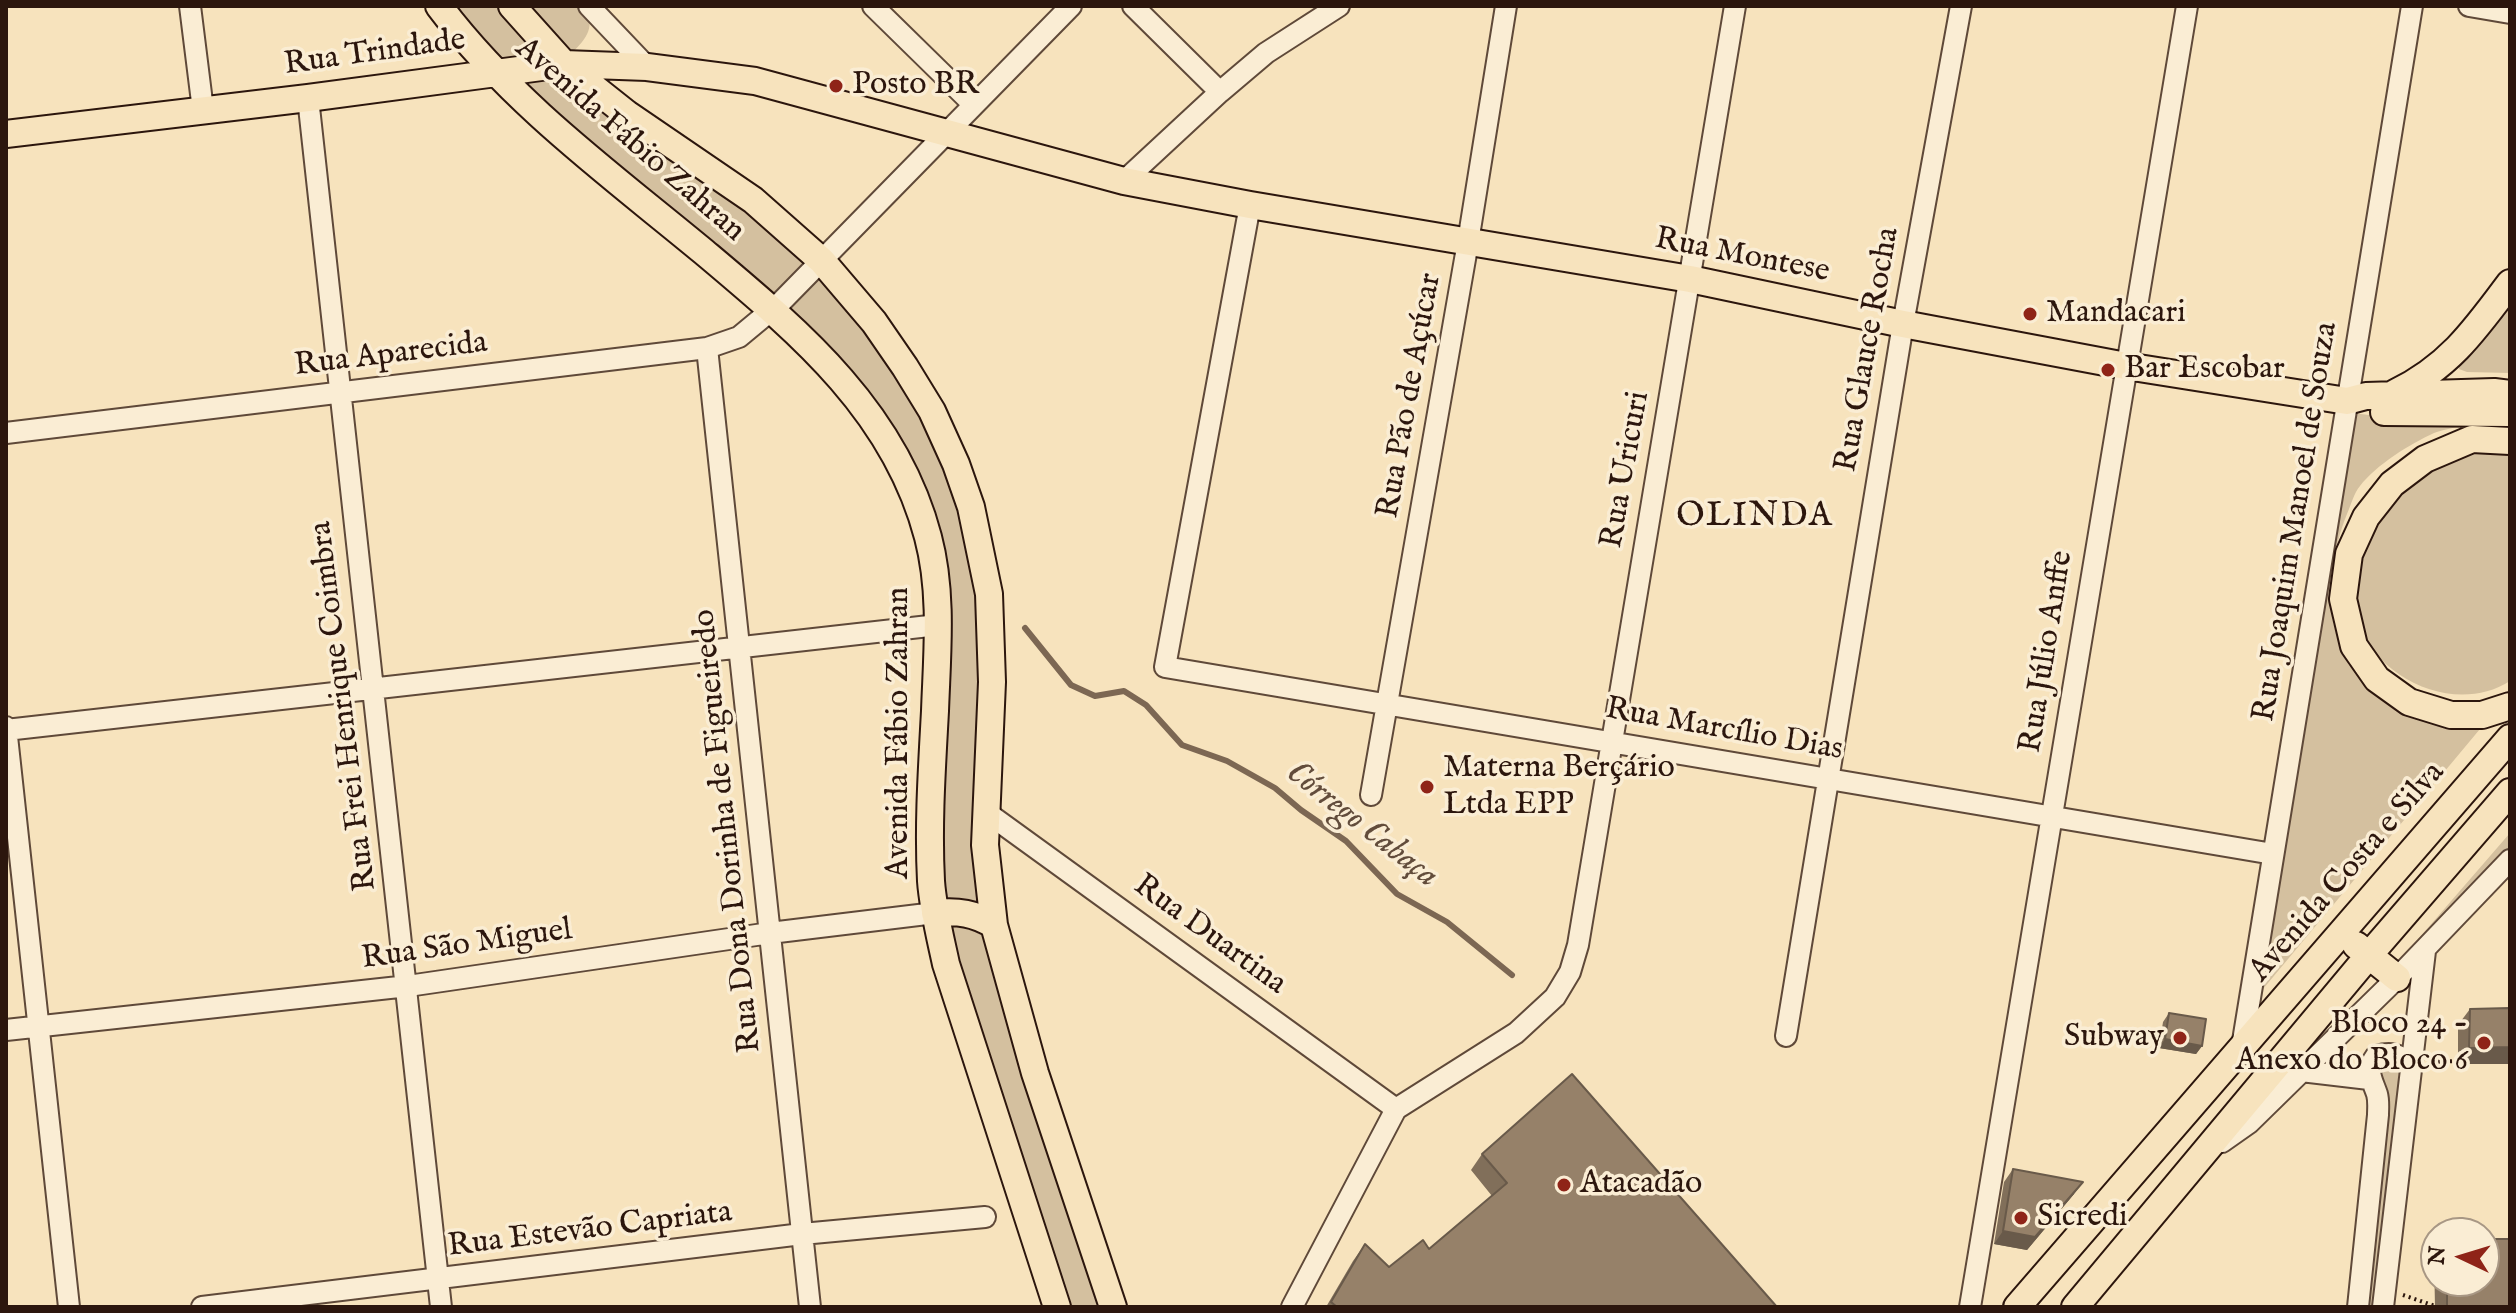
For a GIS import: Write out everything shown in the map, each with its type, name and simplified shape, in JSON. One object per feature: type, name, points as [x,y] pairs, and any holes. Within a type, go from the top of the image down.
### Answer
[{"type":"main road","name":"Avenida Fábio Zahran","points":[[439,6],[494,72],[545,120],[800,334],[861,401],[901,463],[928,535],[935,574],[938,625],[931,801],[931,880],[935,913],[946,964],[1057,1307]]},
{"type":"main road","name":"Avenida Fábio Zahran","points":[[512,6],[564,64],[627,114],[753,200],[822,261],[874,322],[932,411],[971,507],[989,594],[992,682],[985,845],[994,925],[1035,1073],[1113,1307]]},
{"type":"main road","name":"Rua Trindade","points":[[6,134],[564,64],[647,67],[755,81],[1124,181]]},
{"type":"main road","name":"Rua Montese","points":[[1124,181],[1690,279],[1903,324],[2126,366],[2347,401],[2367,412],[2510,413]]},
{"type":"main road","points":[[2389,396],[2420,381],[2446,361],[2471,336],[2510,283]]},
{"type":"main road","name":"Rua Montese","points":[[2347,401],[2366,396],[2510,394]]},
{"type":"main road","points":[[2510,441],[2472,439],[2425,459],[2392,484],[2366,517],[2349,554],[2343,599],[2354,646],[2377,679],[2409,702],[2451,715],[2482,715],[2510,706]]},
{"type":"main road","name":"Avenida Costa e Silva","points":[[2017,1307],[2510,738]]},
{"type":"main road","points":[[2075,1307],[2370,954],[2510,792]]},
{"type":"main road","points":[[935,913],[965,912],[994,925]]},
{"type":"main road","points":[[2339,935],[2370,954],[2397,978]]},
{"type":"street","points":[[190,6],[203,110]]},
{"type":"street","points":[[589,6],[647,67]]},
{"type":"street","points":[[873,6],[974,105]]},
{"type":"street","name":"Rua Aparecida","points":[[6,433],[707,348],[739,337],[773,310],[1071,6]]},
{"type":"street","points":[[1133,6],[1220,92]]},
{"type":"street","points":[[1124,181],[1266,53],[1339,6]]},
{"type":"street","name":"Rua Pão de Açúcar","points":[[1371,795],[1506,6]]},
{"type":"street","name":"Rua Uricuri","points":[[1396,1109],[1516,1033],[1555,997],[1570,972],[1578,945],[1735,6]]},
{"type":"street","name":"Rua Glauce Rocha","points":[[1786,1036],[1903,324],[1961,6]]},
{"type":"street","name":"Rua Júlio Anffe","points":[[1970,1307],[2187,6]]},
{"type":"street","name":"Rua Joaquim Manoel de Souza","points":[[2242,1047],[2412,6]]},
{"type":"street","points":[[2469,6],[2510,13]]},
{"type":"street","name":"Rua Frei Henrique Coimbra","points":[[308,98],[441,1307]]},
{"type":"street","name":"Rua Marcílio Dias","points":[[1250,205],[1165,667],[2273,854]]},
{"type":"street","name":"Rua Dona Dorinha de Figueiredo","points":[[707,348],[810,1307]]},
{"type":"street","points":[[69,1307],[6,729],[938,625]]},
{"type":"street","name":"Rua Duartina","points":[[986,812],[1396,1109]]},
{"type":"street","points":[[2202,1157],[2249,1123],[2425,951],[2510,860]]},
{"type":"street","name":"Rua São Miguel","points":[[6,1030],[408,986],[770,933],[935,913]]},
{"type":"street","points":[[2383,1300],[2415,1063],[2417,1003],[2425,951]]},
{"type":"street","points":[[2397,978],[2417,1003]]},
{"type":"street","points":[[2358,1307],[2378,1115],[2378,1097],[2369,1079],[2370,1064],[2376,1056],[2388,1053],[2415,1063]]},
{"type":"street","points":[[2301,1071],[2369,1079]]},
{"type":"street","points":[[1292,1307],[1396,1109]]},
{"type":"street","name":"Rua Estevão Capriata","points":[[202,1307],[802,1234],[985,1217]]},
{"type":"path","points":[[2415,1063],[2458,1061]]},
{"type":"path","points":[[2383,1300],[2398,1293],[2435,1306]]},
{"type":"shaded area","points":[[446,6],[504,6],[552,62],[501,69]]},
{"type":"shaded area","points":[[518,6],[582,6],[590,26],[572,53]]},
{"type":"shaded area","points":[[563,70],[708,179],[812,264],[775,302],[507,76]]},
{"type":"shaded area","points":[[818,274],[866,324],[950,464],[981,595],[978,848],[1106,1307],[1067,1307],[944,916],[936,533],[913,462],[870,393],[787,311]]},
{"type":"shaded area","points":[[2510,296],[2510,373],[2459,369],[2459,363]]},
{"type":"shaded area","points":[[2353,413],[2408,420],[2468,422],[2434,433],[2404,449],[2375,470],[2356,492],[2342,527],[2332,573],[2331,604],[2340,645],[2352,668],[2370,689],[2401,712],[2485,723],[2258,995]]},
{"type":"shaded area","points":[[2510,452],[2510,681],[2489,691],[2467,694],[2444,693],[2422,686],[2401,676],[2383,661],[2368,644],[2358,623],[2356,582],[2364,541],[2387,506],[2427,473],[2457,458]]},
{"type":"shaded area","points":[[2510,833],[2510,849],[2413,945]]},
{"type":"shaded area","points":[[2386,1064],[2396,1067],[2399,1072],[2376,1307],[2368,1307],[2389,1096],[2378,1070]]},
{"type":"building","points":[[2510,1008],[2510,1047],[2469,1048],[2470,1009]]},
{"type":"building","points":[[2169,1013],[2206,1019],[2202,1046],[2165,1039]]},
{"type":"building","name":"Atacadão","points":[[1572,1074],[1777,1307],[1337,1307],[1331,1302],[1365,1244],[1389,1267],[1423,1240],[1429,1249],[1507,1183],[1482,1154]]},
{"type":"building","name":"Sicredi","points":[[2013,1169],[2083,1182],[2035,1237],[2003,1231]]},
{"type":"building","points":[[2500,1239],[2510,1239],[2510,1307],[2447,1307],[2447,1297],[2500,1297]]},
{"type":"waterway","name":"Córrego Cabaça","points":[[1025,628],[1071,685],[1095,696],[1124,691],[1146,705],[1182,745],[1227,761],[1275,788],[1346,841],[1397,894],[1447,922],[1512,975]]},
{"type":"place","name":"Posto BR","points":[[836,86]]},
{"type":"place","name":"Mandacari","points":[[2030,314]]},
{"type":"place","name":"Bar Escobar","points":[[2108,370]]},
{"type":"place","name":"Materna Berçário Ltda EPP","points":[[1427,787]]},
{"type":"place","name":"Subway","points":[[2180,1038]]},
{"type":"place","name":"Bloco 24 - Anexo do Bloco 6","points":[[2484,1043]]},
{"type":"place","name":"Atacadão","points":[[1564,1185]]},
{"type":"place","name":"Sicredi","points":[[2021,1218]]},
{"type":"district","name":"OLINDA","points":[[1755,518]]}]
